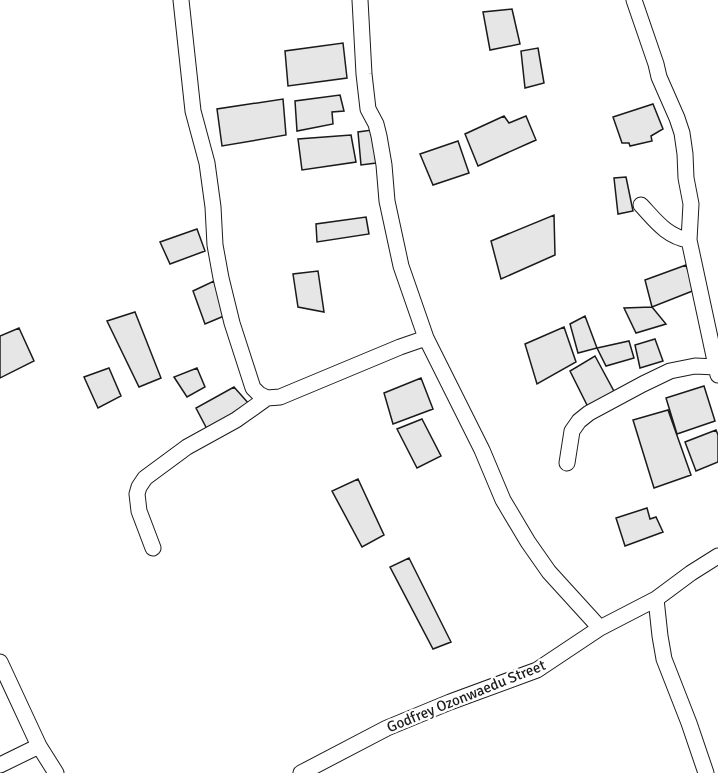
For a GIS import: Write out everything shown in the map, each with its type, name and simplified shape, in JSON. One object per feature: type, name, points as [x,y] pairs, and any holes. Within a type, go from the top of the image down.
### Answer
[{"type":"street","points":[[360,0],[363,74],[368,109],[379,136],[387,201],[401,266],[426,338],[482,450],[503,500],[549,572],[600,628]]},
{"type":"street","points":[[567,463],[572,431],[579,421],[590,413],[670,371],[695,366],[717,371],[689,240],[691,204],[682,134],[659,77],[634,0]]},
{"type":"street","points":[[184,2],[193,111],[207,164],[215,245],[221,278],[232,323],[253,388],[267,398]]},
{"type":"street","points":[[641,205],[662,228],[681,239],[689,240]]},
{"type":"street","points":[[153,548],[140,511],[137,494],[145,478],[188,447],[236,420],[267,398],[280,397],[426,338]]},
{"type":"street","name":"Godfrey Ozonwaedu Street","points":[[301,773],[387,728],[537,670],[600,628],[656,599],[718,556]]},
{"type":"street","points":[[656,599],[664,659],[706,773]]},
{"type":"street","points":[[0,662],[39,746],[56,773]]},
{"type":"street","points":[[0,765],[39,746]]},
{"type":"building","points":[[512,9],[520,44],[490,50],[483,12]]},
{"type":"building","points":[[343,43],[347,78],[288,86],[285,51]]},
{"type":"building","points":[[538,48],[544,83],[525,88],[521,51]]},
{"type":"building","points":[[340,95],[344,111],[332,112],[333,124],[297,131],[295,101]]},
{"type":"building","points":[[283,99],[286,135],[222,146],[217,109]]},
{"type":"building","points":[[653,104],[663,129],[651,136],[652,141],[630,146],[629,143],[622,143],[613,117]]},
{"type":"building","points":[[504,116],[509,123],[526,116],[536,140],[478,166],[465,134]]},
{"type":"building","points":[[372,130],[376,163],[361,165],[358,132]]},
{"type":"building","points":[[351,135],[356,162],[302,170],[298,139]]},
{"type":"building","points":[[458,141],[469,173],[433,185],[420,154]]},
{"type":"building","points":[[626,177],[633,211],[618,214],[614,178]]},
{"type":"building","points":[[554,215],[555,255],[501,279],[491,241]]},
{"type":"building","points":[[366,217],[369,234],[317,242],[316,224]]},
{"type":"building","points":[[197,229],[205,251],[170,264],[160,242]]},
{"type":"building","points":[[686,265],[695,290],[652,307],[645,280]]},
{"type":"building","points":[[318,271],[324,312],[298,307],[293,274]]},
{"type":"building","points":[[214,281],[224,316],[205,324],[193,291]]},
{"type":"building","points":[[652,307],[666,324],[636,333],[624,308]]},
{"type":"building","points":[[135,312],[161,378],[139,387],[107,321]]},
{"type":"building","points":[[585,316],[597,348],[578,353],[570,324]]},
{"type":"building","points":[[564,327],[576,362],[537,384],[525,344]]},
{"type":"building","points":[[19,328],[34,361],[0,378],[0,336]]},
{"type":"building","points":[[655,339],[663,361],[640,368],[635,345]]},
{"type":"building","points":[[629,341],[634,358],[606,366],[597,348]]},
{"type":"building","points":[[595,356],[616,395],[589,409],[570,371]]},
{"type":"building","points":[[109,368],[121,396],[98,408],[84,377]]},
{"type":"building","points":[[197,368],[205,387],[187,397],[174,377]]},
{"type":"building","points":[[421,378],[433,409],[393,424],[384,393]]},
{"type":"building","points":[[704,386],[715,421],[677,434],[666,398]]},
{"type":"building","points":[[234,387],[250,405],[208,431],[196,408]]},
{"type":"building","points":[[668,410],[691,475],[654,488],[633,420]]},
{"type":"building","points":[[422,419],[441,456],[417,468],[397,429]]},
{"type":"building","points":[[716,430],[718,462],[696,471],[685,442]]},
{"type":"building","points":[[358,479],[384,535],[362,547],[332,491]]},
{"type":"building","points":[[647,508],[650,519],[656,517],[663,532],[625,546],[616,518]]},
{"type":"building","points":[[409,558],[451,642],[433,649],[390,567]]}]
